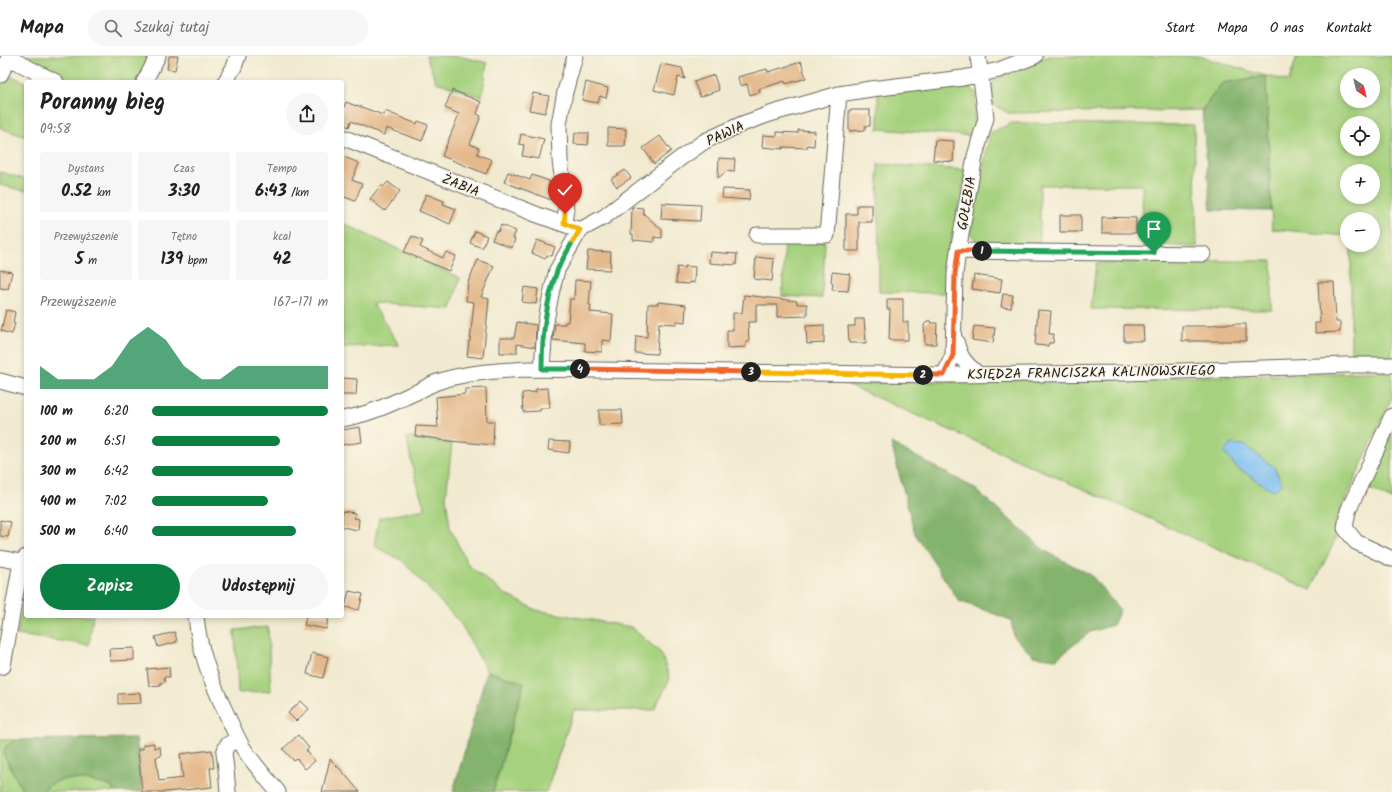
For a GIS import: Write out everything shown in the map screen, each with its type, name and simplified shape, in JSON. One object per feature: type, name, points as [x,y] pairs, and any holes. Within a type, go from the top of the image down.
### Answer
[{"type":"street","points":[[145,80],[158,56]]},
{"type":"street","points":[[226,80],[234,67],[238,56]]},
{"type":"street","points":[[564,223],[566,209],[560,160],[559,124],[565,92],[575,56]]},
{"type":"street","name":"GOŁĘBIA","points":[[944,375],[953,355],[955,274],[958,251],[975,156],[986,118],[983,87],[979,74],[978,56]]},
{"type":"street","name":"PAWIA","points":[[542,369],[542,350],[545,326],[557,270],[580,230],[604,216],[705,141],[742,124],[770,114],[839,94],[979,74],[999,70],[1035,56]]},
{"type":"street","points":[[0,76],[10,57],[52,80]]},
{"type":"street","points":[[757,235],[827,235],[839,94]]},
{"type":"street","name":"ŻABIA","points":[[344,138],[538,215],[564,223],[580,230]]},
{"type":"street","points":[[958,251],[1203,254]]},
{"type":"street","name":"GOŁĘBIA","points":[[954,332],[960,355],[969,367],[978,374]]},
{"type":"street","name":"KSIĘDZA FRANCISZKA KALINOWSKIEGO","points":[[344,419],[383,408],[436,382],[492,371],[542,369],[944,375],[1125,373],[1346,365],[1392,365]]},
{"type":"street","points":[[0,381],[24,387]]},
{"type":"street","points":[[1392,416],[1348,511],[1345,528],[1356,542],[1392,558]]},
{"type":"street","points":[[0,558],[24,560],[3,666],[0,667]]},
{"type":"street","points":[[196,618],[200,643],[206,666],[238,740],[278,792]]},
{"type":"street","points":[[228,792],[224,753],[227,746],[238,740]]},
{"type":"green space","points":[[25,56],[152,56],[140,80],[64,80],[33,66]]},
{"type":"green space","points":[[426,56],[458,56],[487,63],[482,97],[436,82]]},
{"type":"green space","points":[[1049,56],[1199,56],[1266,76],[1222,83],[1202,110],[1008,113],[992,104],[991,83],[1004,75]]},
{"type":"green space","points":[[1297,56],[1392,56],[1392,357],[1371,357],[1366,352],[1351,352],[1351,252],[1380,252],[1380,212],[1340,212],[1340,235],[1272,229],[1266,76],[1289,81]]},
{"type":"green space","points":[[7,75],[24,81],[24,136],[0,128],[0,88]]},
{"type":"green space","points":[[1266,76],[1271,211],[1211,210],[1202,110],[1222,83]]},
{"type":"green space","points":[[963,84],[976,92],[973,136],[878,129],[878,93]]},
{"type":"green space","points":[[1012,123],[1194,125],[1197,247],[1143,244],[1142,185],[1040,185],[1040,244],[978,243],[970,233],[990,133]]},
{"type":"green space","points":[[878,164],[966,170],[948,255],[946,293],[879,292]]},
{"type":"green space","points":[[0,172],[24,179],[24,191],[0,185]]},
{"type":"green space","points":[[344,224],[460,278],[451,309],[372,303],[399,345],[344,347]]},
{"type":"green space","points":[[785,240],[825,242],[822,298],[782,296]]},
{"type":"green space","points":[[1272,261],[1272,310],[1091,309],[1096,263]]},
{"type":"green space","points":[[1392,371],[1392,397],[1334,525],[1335,540],[1311,590],[839,381],[872,383],[1273,375]]},
{"type":"green space","points":[[1392,433],[1392,500],[1366,487]]},
{"type":"green space","points":[[407,437],[452,443],[446,497],[450,528],[468,565],[505,594],[536,610],[631,627],[661,653],[670,679],[654,710],[574,710],[546,792],[493,792],[524,683],[487,671],[461,624],[403,561],[374,546],[379,518],[425,509],[414,473]]},
{"type":"green space","points":[[891,443],[974,488],[1045,551],[1091,575],[1120,610],[1113,625],[1090,632],[1056,659],[1033,656],[1014,637],[1011,620],[959,601],[915,534]]},
{"type":"green space","points":[[24,598],[24,618],[93,618],[89,645],[17,635]]},
{"type":"green space","points":[[268,627],[271,691],[238,693],[235,630]]},
{"type":"green space","points":[[487,671],[524,683],[493,792],[453,792]]},
{"type":"green space","points":[[136,738],[142,792],[114,792],[111,786],[75,779],[57,782],[49,786],[43,792],[23,792],[4,755],[5,747],[15,740]]},
{"type":"green space","points":[[0,740],[15,740],[5,747],[4,755],[23,792],[0,792]]},
{"type":"green space","points":[[62,779],[87,780],[111,786],[114,792],[43,792],[47,786]]},
{"type":"water","points":[[1231,444],[1244,445],[1274,467],[1282,484],[1273,491],[1236,467],[1224,452]]},
{"type":"building","points":[[169,56],[178,56],[175,70],[167,69]]},
{"type":"building","points":[[801,62],[806,78],[786,84],[785,81],[759,89],[760,92],[750,95],[747,84],[740,86],[738,77],[767,69],[768,72]]},
{"type":"building","points":[[661,64],[682,68],[685,79],[678,77],[674,95],[654,90]]},
{"type":"building","points":[[714,75],[719,90],[700,97],[694,82]]},
{"type":"building","points":[[586,82],[608,88],[606,98],[600,96],[598,103],[582,100]]},
{"type":"building","points":[[452,90],[481,102],[477,114],[481,116],[470,144],[479,148],[477,154],[492,160],[486,174],[442,156],[459,114],[445,108]]},
{"type":"building","points":[[533,93],[549,96],[545,113],[529,110]]},
{"type":"building","points":[[346,102],[383,115],[385,111],[417,124],[418,121],[428,125],[422,141],[386,128],[384,135],[351,121],[349,127],[344,125],[344,108]]},
{"type":"building","points":[[849,110],[870,110],[870,126],[865,126],[865,130],[849,131]]},
{"type":"building","points":[[608,128],[626,129],[625,146],[608,146]]},
{"type":"building","points":[[798,130],[815,131],[814,146],[807,145],[807,148],[783,147],[783,149],[762,147],[763,135],[777,136],[777,132],[798,133]]},
{"type":"building","points":[[575,133],[589,133],[588,145],[574,144]]},
{"type":"building","points":[[521,134],[544,139],[539,159],[522,156],[524,145],[519,144]]},
{"type":"building","points":[[660,136],[671,151],[654,164],[643,148]]},
{"type":"building","points":[[935,140],[954,141],[953,162],[933,160]]},
{"type":"building","points":[[344,157],[359,163],[352,180],[362,184],[355,201],[344,197]]},
{"type":"building","points":[[719,158],[735,159],[734,172],[727,171],[718,178]]},
{"type":"building","points":[[625,170],[631,178],[617,187],[611,179]]},
{"type":"building","points":[[508,172],[530,180],[532,175],[549,181],[549,183],[554,185],[554,201],[504,182]]},
{"type":"building","points":[[388,182],[400,191],[385,211],[370,199],[381,185],[383,187]]},
{"type":"building","points":[[723,189],[750,190],[749,200],[722,198]]},
{"type":"building","points":[[426,194],[444,201],[443,204],[456,209],[450,224],[419,211]]},
{"type":"building","points":[[662,203],[701,205],[700,221],[661,219]]},
{"type":"building","points":[[857,205],[872,205],[872,222],[859,222],[859,251],[846,251],[846,214],[857,214]]},
{"type":"building","points":[[632,207],[643,208],[643,213],[662,230],[662,238],[654,237],[654,242],[633,240],[633,234],[631,234]]},
{"type":"building","points":[[1060,215],[1081,215],[1081,232],[1060,232]]},
{"type":"building","points":[[1102,217],[1136,218],[1136,233],[1102,233]]},
{"type":"building","points":[[501,225],[516,231],[513,238],[515,239],[512,248],[492,240],[496,231],[498,232]]},
{"type":"building","points":[[475,231],[487,236],[482,248],[470,243]]},
{"type":"building","points":[[412,236],[423,241],[420,247],[443,258],[446,252],[456,256],[449,271],[404,252]]},
{"type":"building","points":[[537,240],[555,247],[552,256],[547,255],[545,259],[532,253]]},
{"type":"building","points":[[588,251],[611,252],[610,270],[586,269]]},
{"type":"building","points":[[710,252],[737,254],[736,265],[709,263]]},
{"type":"building","points":[[756,257],[774,259],[772,281],[754,279]]},
{"type":"building","points":[[478,260],[494,266],[481,297],[489,299],[483,358],[467,356],[474,302],[466,301],[468,282]]},
{"type":"building","points":[[685,266],[695,267],[694,283],[676,283],[677,267],[685,268]]},
{"type":"building","points":[[0,270],[12,272],[8,289],[0,288]]},
{"type":"building","points":[[832,272],[850,274],[848,291],[832,290]]},
{"type":"building","points":[[974,275],[1002,279],[1000,293],[972,289]]},
{"type":"building","points":[[575,280],[591,281],[589,305],[591,305],[590,312],[613,314],[611,341],[602,340],[602,352],[585,351],[585,343],[553,340],[555,324],[565,324],[565,322],[568,322],[570,299],[574,299]]},
{"type":"building","points":[[1318,282],[1334,282],[1336,322],[1340,322],[1340,332],[1315,333],[1315,323],[1320,323]]},
{"type":"building","points":[[524,287],[538,289],[536,304],[522,302]]},
{"type":"building","points":[[1003,294],[1013,295],[1011,308],[1001,307]]},
{"type":"building","points":[[744,295],[797,301],[797,304],[807,304],[807,316],[777,317],[777,305],[756,305],[756,322],[748,322],[749,342],[746,342],[746,347],[727,348],[727,330],[733,330],[733,313],[742,313]]},
{"type":"building","points":[[887,299],[903,299],[903,322],[908,322],[908,340],[889,340],[890,309],[887,309]]},
{"type":"building","points":[[658,302],[686,305],[685,322],[677,321],[676,324],[659,323],[657,354],[635,353],[636,336],[647,337],[648,304],[658,304]]},
{"type":"building","points":[[6,310],[15,312],[13,323],[15,323],[12,334],[1,331]]},
{"type":"building","points":[[1038,310],[1051,311],[1049,334],[1054,334],[1053,343],[1049,343],[1048,346],[1035,345]]},
{"type":"building","points":[[855,319],[864,319],[866,343],[849,343],[848,326],[855,326]]},
{"type":"building","points":[[929,320],[932,323],[937,323],[936,344],[925,344],[924,325]]},
{"type":"building","points":[[517,322],[536,325],[535,347],[517,344],[517,353],[500,353],[500,338],[514,338]]},
{"type":"building","points":[[1246,324],[1246,341],[1182,341],[1182,326]]},
{"type":"building","points":[[824,325],[824,343],[807,344],[806,326]]},
{"type":"building","points":[[1124,325],[1143,325],[1144,341],[1124,341]]},
{"type":"building","points":[[974,326],[995,328],[993,343],[972,340]]},
{"type":"building","points":[[344,378],[357,379],[356,395],[344,395]]},
{"type":"building","points":[[486,388],[487,421],[494,421],[493,445],[439,440],[415,436],[416,426],[438,427],[436,397],[465,394],[465,389]]},
{"type":"building","points":[[548,388],[550,408],[540,408],[540,411],[523,412],[522,393],[536,392],[536,389]]},
{"type":"building","points":[[599,410],[622,410],[623,424],[599,425]]},
{"type":"building","points":[[360,427],[362,442],[344,445],[344,430]]},
{"type":"building","points":[[549,441],[570,442],[569,453],[548,450]]},
{"type":"building","points":[[344,511],[355,513],[354,518],[359,519],[358,530],[344,527]]},
{"type":"building","points":[[0,520],[11,522],[8,537],[0,536]]},
{"type":"building","points":[[349,591],[363,594],[359,610],[345,607]]},
{"type":"building","points":[[306,618],[329,618],[326,629],[304,625]]},
{"type":"building","points":[[175,632],[177,642],[158,647],[155,637]]},
{"type":"building","points":[[134,648],[134,660],[110,661],[109,649]]},
{"type":"building","points":[[312,653],[328,657],[323,678],[307,674]]},
{"type":"building","points":[[169,667],[170,677],[164,677],[165,682],[160,683],[161,685],[149,686],[147,669]]},
{"type":"building","points":[[140,693],[141,703],[118,704],[118,694]]},
{"type":"building","points":[[301,701],[309,709],[296,721],[288,713]]},
{"type":"building","points":[[298,735],[309,748],[306,750],[315,761],[305,769],[297,759],[294,761],[283,749]]},
{"type":"building","points":[[154,743],[154,748],[160,747],[161,756],[156,757],[159,781],[183,778],[180,754],[212,750],[214,768],[210,768],[212,787],[166,792],[142,792],[138,749],[143,749],[143,745]]},
{"type":"building","points":[[330,759],[340,769],[360,792],[322,792]]},
{"type":"route","points":[[565,214],[564,223],[580,230],[557,270],[545,326],[542,350],[542,369],[944,375],[953,355],[955,274],[958,251],[1154,253]]}]
